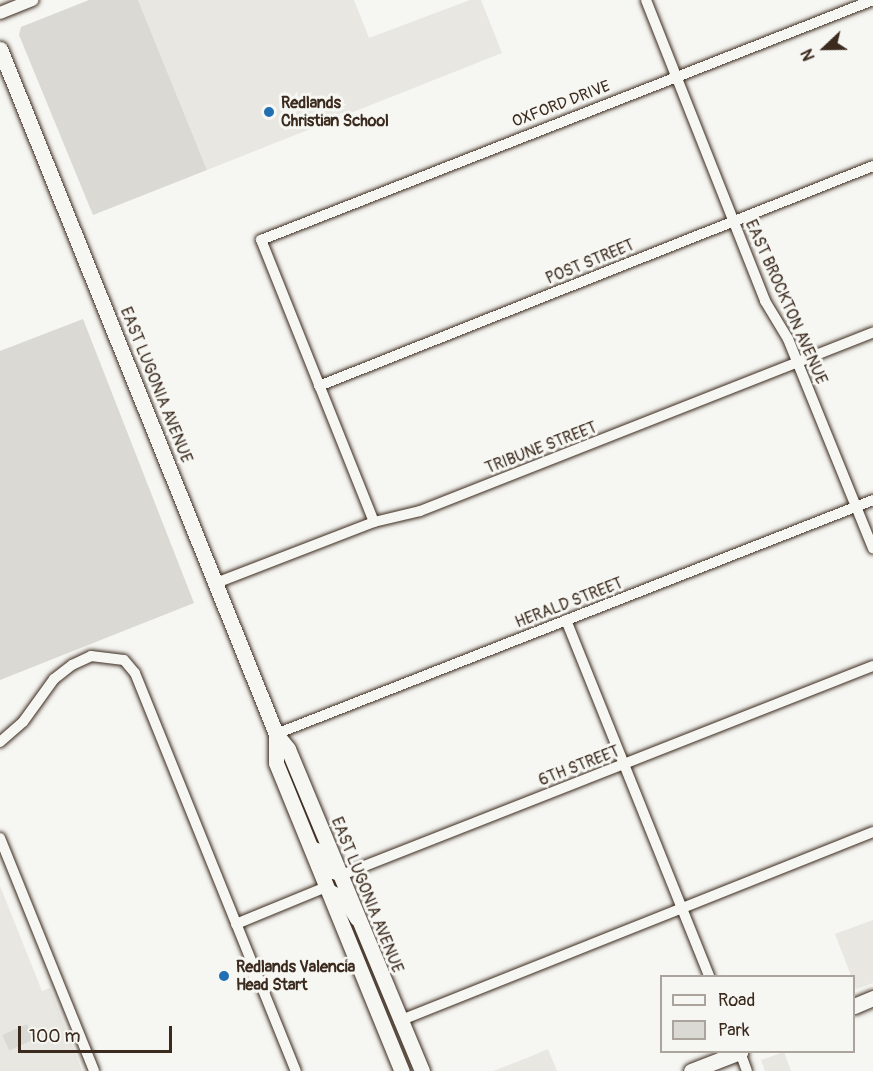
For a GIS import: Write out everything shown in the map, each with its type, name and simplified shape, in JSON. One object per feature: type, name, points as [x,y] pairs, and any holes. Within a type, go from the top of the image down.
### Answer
[{"type":"main road","name":"EAST LUGONIA AVENUE","points":[[0,49],[276,734],[288,749],[399,1021],[422,1071]]},
{"type":"main road","name":"EAST LUGONIA AVENUE","points":[[276,734],[276,764],[402,1071]]},
{"type":"main road","points":[[855,1005],[873,998]]},
{"type":"main road","points":[[691,1071],[737,1053]]},
{"type":"street","points":[[0,13],[32,0]]},
{"type":"street","name":"EAST BROCKTON AVENUE","points":[[646,0],[765,301],[798,363],[873,549]]},
{"type":"street","name":"OXFORD DRIVE","points":[[319,386],[261,240],[594,107],[677,80],[873,0]]},
{"type":"street","name":"POST STREET","points":[[319,386],[873,166]]},
{"type":"street","name":"TRIBUNE STREET","points":[[216,583],[374,522],[420,512],[873,333]]},
{"type":"street","points":[[319,386],[374,522]]},
{"type":"street","name":"HERALD STREET","points":[[276,734],[873,500]]},
{"type":"street","points":[[566,620],[709,975]]},
{"type":"street","points":[[0,742],[23,722],[54,679],[72,665],[91,656],[124,660],[135,673],[296,1071]]},
{"type":"street","name":"6TH STREET","points":[[339,876],[873,666]]},
{"type":"street","points":[[399,1021],[873,832]]},
{"type":"street","points":[[0,838],[94,1071]]},
{"type":"street","points":[[309,845],[320,849],[333,874],[339,876]]},
{"type":"street","points":[[236,924],[326,887],[339,894],[350,917],[358,922]]},
{"type":"street","points":[[740,1053],[747,1071]]},
{"type":"shaded area","name":"Redlands Christian School","points":[[138,0],[354,0],[369,38],[470,0],[481,0],[502,53],[207,170]]},
{"type":"shaded area","points":[[0,886],[42,991],[50,988],[82,1071],[0,1071]]},
{"type":"shaded area","points":[[873,920],[873,983],[856,989],[855,975],[851,975],[835,934]]},
{"type":"shaded area","points":[[548,1049],[557,1071],[493,1071],[527,1058]]},
{"type":"shaded area","points":[[784,1053],[791,1071],[765,1071],[761,1060]]},
{"type":"green space","points":[[89,0],[138,0],[207,170],[93,215],[19,35],[21,27]]},
{"type":"green space","points":[[83,319],[194,603],[0,680],[0,351]]},
{"type":"green space","points":[[27,1024],[34,1040],[9,1051],[2,1035]]},
{"type":"place","name":"Redlands Christian School","points":[[269,112]]},
{"type":"place","name":"Redlands Valencia Head Start","points":[[224,976]]}]
